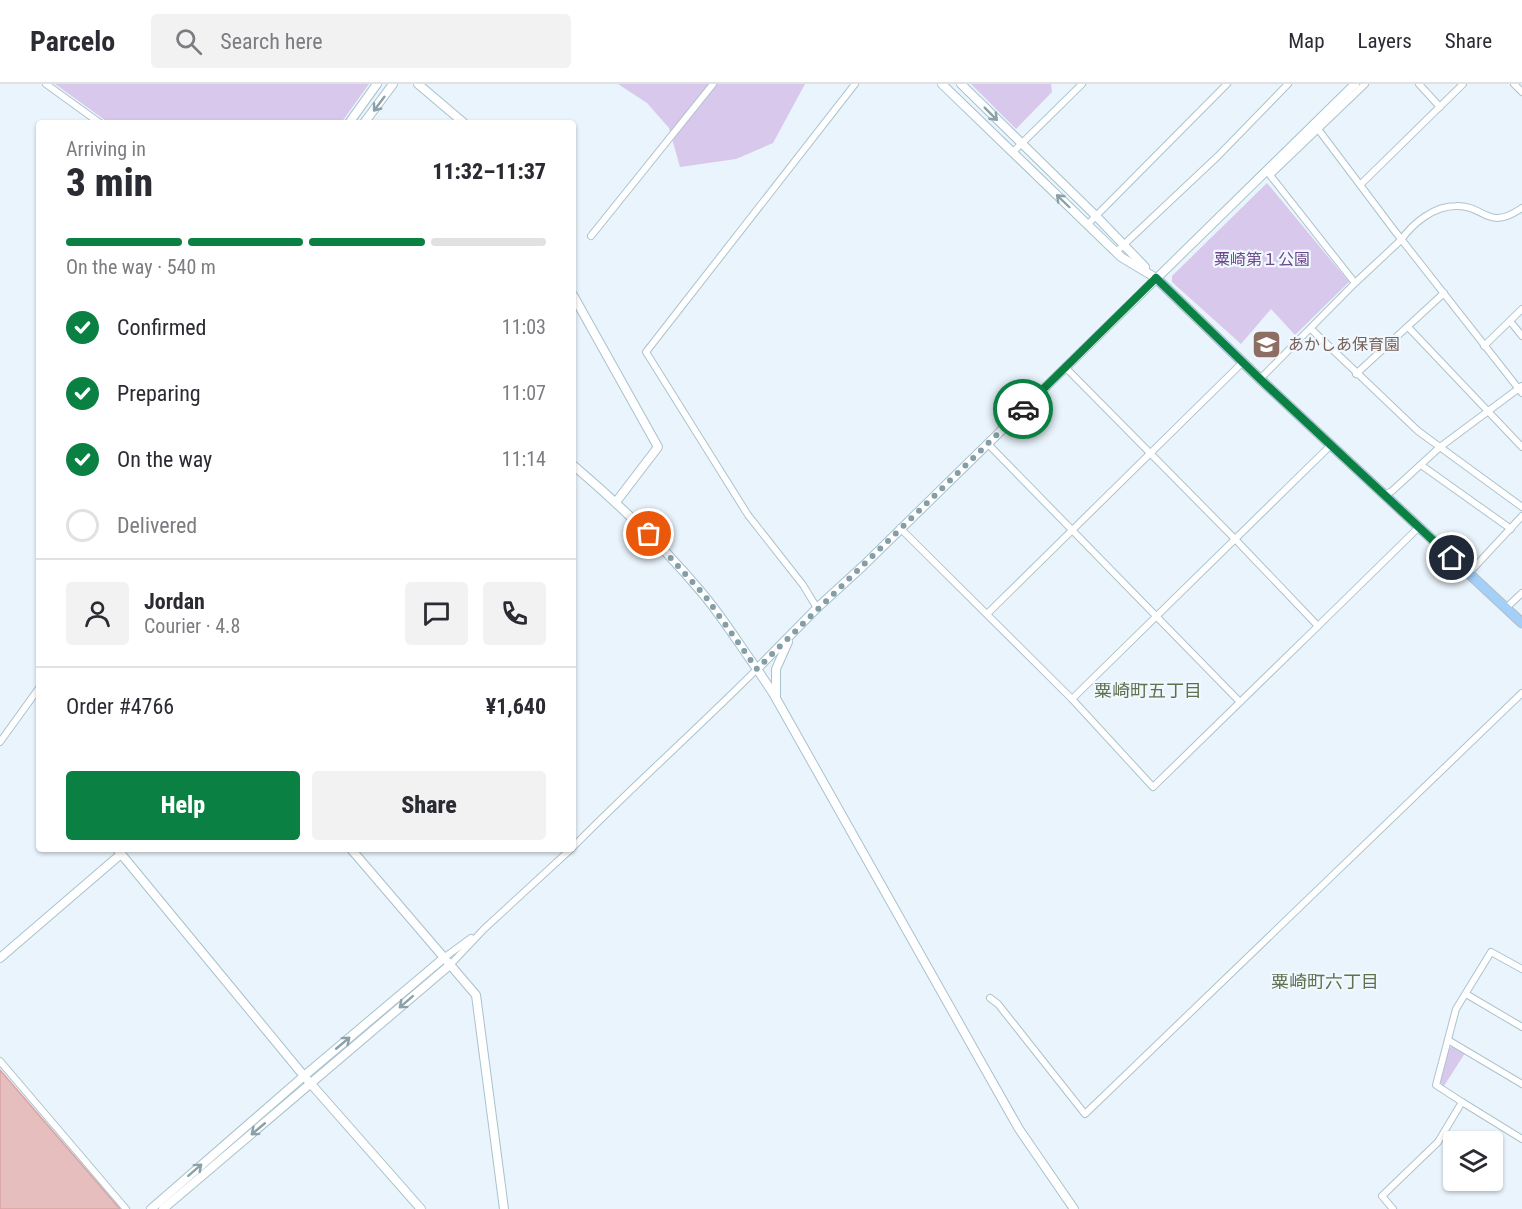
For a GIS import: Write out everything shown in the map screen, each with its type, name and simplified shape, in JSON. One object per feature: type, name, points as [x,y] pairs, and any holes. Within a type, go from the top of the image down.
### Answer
[{"type":"main road","points":[[1156,278],[1260,379],[1522,623]]},
{"type":"street","points":[[46,84],[96,120]]},
{"type":"street","points":[[351,120],[377,84]]},
{"type":"street","points":[[366,120],[393,84]]},
{"type":"street","points":[[418,84],[460,120]]},
{"type":"street","points":[[591,236],[712,84]]},
{"type":"street","points":[[817,608],[803,585],[748,514],[646,352],[855,84]]},
{"type":"street","points":[[942,84],[1088,224],[1156,278]]},
{"type":"street","points":[[961,84],[1096,216],[1120,249]]},
{"type":"street","points":[[1013,152],[1082,84]]},
{"type":"street","points":[[1088,224],[1227,84]]},
{"type":"street","points":[[1120,249],[1218,156],[1288,84]]},
{"type":"street","points":[[576,844],[623,796],[688,738],[817,608],[863,566],[1355,84]]},
{"type":"street","points":[[1355,283],[1270,175],[1365,84]]},
{"type":"street","points":[[1419,84],[1440,107]]},
{"type":"street","points":[[1360,185],[1463,84]]},
{"type":"street","points":[[1514,84],[1522,92]]},
{"type":"street","points":[[1318,129],[1401,240],[1521,390],[1440,447],[1392,491],[1384,495]]},
{"type":"street","points":[[1260,379],[1401,240],[1407,231],[1430,213],[1456,206],[1487,217],[1497,218],[1510,216],[1522,208]]},
{"type":"street","points":[[1356,374],[1444,293]]},
{"type":"street","points":[[576,301],[658,447],[616,502]]},
{"type":"street","points":[[576,313],[580,308]]},
{"type":"street","points":[[1484,346],[1522,309]]},
{"type":"street","points":[[1510,321],[1522,336]]},
{"type":"street","points":[[1408,327],[1522,447]]},
{"type":"street","points":[[1311,329],[1418,432],[1522,507]]},
{"type":"street","points":[[987,614],[1243,362]]},
{"type":"street","points":[[1065,367],[1318,626]]},
{"type":"street","points":[[988,444],[1240,702]]},
{"type":"street","points":[[1072,699],[1331,445]]},
{"type":"street","points":[[1421,465],[1511,529]]},
{"type":"street","points":[[576,468],[649,534],[705,596],[757,669],[776,698],[1019,1129],[1074,1209]]},
{"type":"street","points":[[1469,573],[1522,516]]},
{"type":"street","points":[[900,528],[1072,699],[1153,787],[1419,527]]},
{"type":"street","points":[[1506,608],[1522,593]]},
{"type":"street","points":[[776,698],[774,682],[776,669],[790,636]]},
{"type":"street","points":[[0,742],[36,692]]},
{"type":"street","points":[[990,998],[999,1004],[1085,1114],[1522,693]]},
{"type":"street","points":[[0,958],[119,852],[304,1076],[421,1209]]},
{"type":"street","points":[[354,852],[476,995],[504,1209]]},
{"type":"street","points":[[163,1209],[311,1084],[568,852]]},
{"type":"street","points":[[1522,969],[1491,952],[1456,1009],[1436,1085],[1522,1139]]},
{"type":"street","points":[[152,1209],[304,1076],[448,961]]},
{"type":"street","points":[[1466,994],[1522,1027]]},
{"type":"street","points":[[1448,1040],[1522,1084]]},
{"type":"street","points":[[0,1061],[126,1209]]},
{"type":"street","points":[[1394,1209],[1382,1196],[1438,1142],[1462,1102]]},
{"type":"green space","points":[[55,84],[369,84],[343,120],[105,120]]},
{"type":"green space","points":[[618,84],[805,84],[773,143],[736,159],[680,167],[669,128],[647,103]]},
{"type":"green space","points":[[971,84],[1051,84],[1052,92],[1016,129]]},
{"type":"green space","name":"粟崎第１公園","points":[[1267,183],[1349,282],[1295,335],[1271,309],[1241,344],[1172,282],[1172,276]]},
{"type":"green space","points":[[1453,1046],[1465,1053],[1444,1086],[1440,1082],[1449,1048]]},
{"type":"shaded area","points":[[0,1070],[120,1209],[0,1209]]},
{"type":"way so far","points":[[649,534],[705,596],[757,669],[1023,409]]},
{"type":"place","name":"あかしあ保育園","points":[[1267,344]]},
{"type":"district","name":"粟崎町五丁目","points":[[1148,691]]},
{"type":"district","name":"粟崎町六丁目","points":[[1325,982]]},
{"type":"route","points":[[1023,409],[1156,278],[1260,379],[1452,558]]}]
